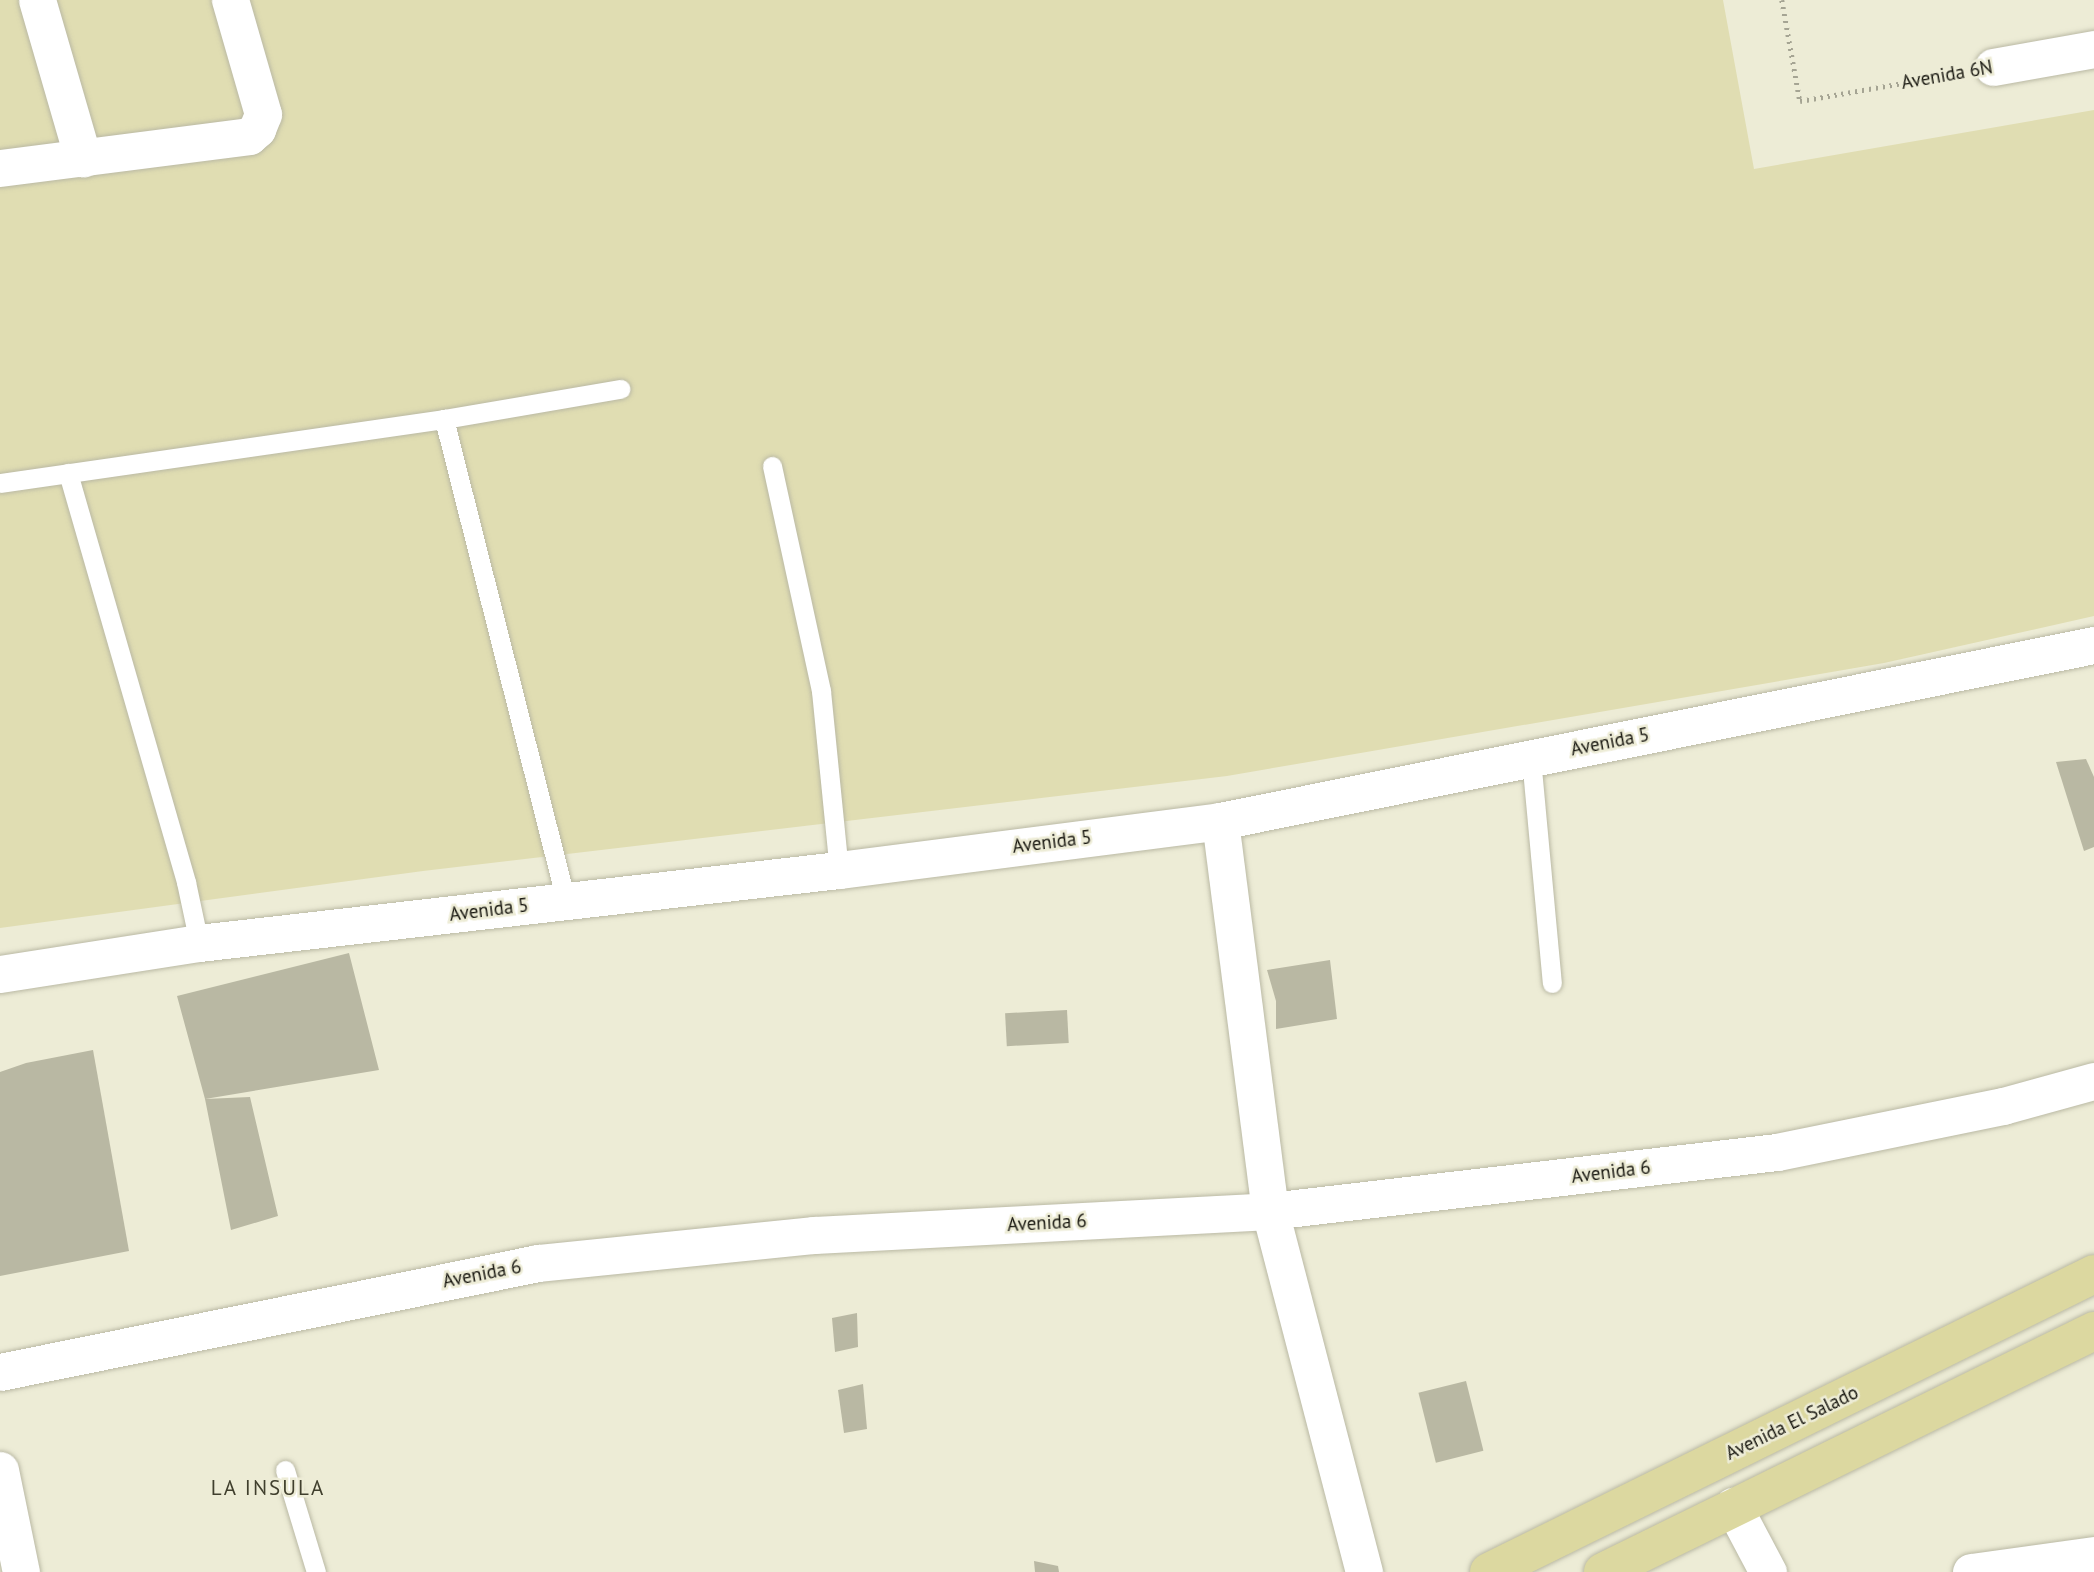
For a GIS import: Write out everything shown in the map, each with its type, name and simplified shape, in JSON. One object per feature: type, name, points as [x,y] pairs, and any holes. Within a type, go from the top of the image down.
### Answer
[{"type":"main road","name":"Avenida El Salado","points":[[1489,1572],[2094,1274]]},
{"type":"main road","points":[[1603,1572],[2094,1331]]},
{"type":"street","points":[[37,0],[83,158]]},
{"type":"street","points":[[0,168],[250,136],[257,129],[263,114],[230,0]]},
{"type":"street","name":"Avenida 6N","points":[[1993,67],[2094,49]]},
{"type":"street","name":"Avenida 5","points":[[0,974],[199,943],[839,870],[1220,821],[2094,645]]},
{"type":"street","points":[[1220,821],[1270,1211],[1364,1572]]},
{"type":"street","name":"Avenida 6","points":[[0,1372],[538,1263],[814,1235],[1270,1211],[1777,1152],[2003,1106],[2094,1081]]},
{"type":"street","points":[[0,1470],[22,1572]]},
{"type":"street","points":[[1733,1506],[1768,1572]]},
{"type":"street","points":[[1971,1572],[2094,1555]]},
{"type":"lane","points":[[0,483],[444,419],[620,389]]},
{"type":"lane","points":[[444,419],[566,901]]},
{"type":"lane","points":[[772,466],[821,691],[839,870]]},
{"type":"lane","points":[[68,473],[186,882],[199,943]]},
{"type":"lane","points":[[1531,758],[1552,982]]},
{"type":"lane","points":[[285,1470],[316,1572]]},
{"type":"path","name":"Avenida 6N","points":[[1782,0],[1800,101],[1993,67]]},
{"type":"shaded area","points":[[0,0],[1723,0],[1754,169],[2094,110],[2094,616],[1884,663],[1227,776],[423,871],[0,928]]},
{"type":"building","points":[[2086,759],[2094,777],[2094,847],[2084,851],[2056,762]]},
{"type":"building","points":[[349,953],[379,1070],[205,1099],[177,996]]},
{"type":"building","points":[[1330,960],[1337,1019],[1276,1029],[1276,1001],[1267,970]]},
{"type":"building","points":[[1067,1010],[1069,1043],[1007,1046],[1005,1013]]},
{"type":"building","points":[[93,1050],[129,1251],[0,1276],[0,1072],[26,1063]]},
{"type":"building","points":[[250,1097],[278,1216],[231,1230],[205,1099]]},
{"type":"building","points":[[857,1313],[858,1347],[835,1352],[832,1318]]},
{"type":"building","points":[[1466,1381],[1483,1451],[1436,1463],[1418,1393]]},
{"type":"building","points":[[863,1384],[867,1429],[844,1433],[838,1390]]},
{"type":"building","points":[[1034,1561],[1058,1566],[1059,1572],[1035,1572]]},
{"type":"district","name":"LA INSULA","points":[[268,1488]]}]
